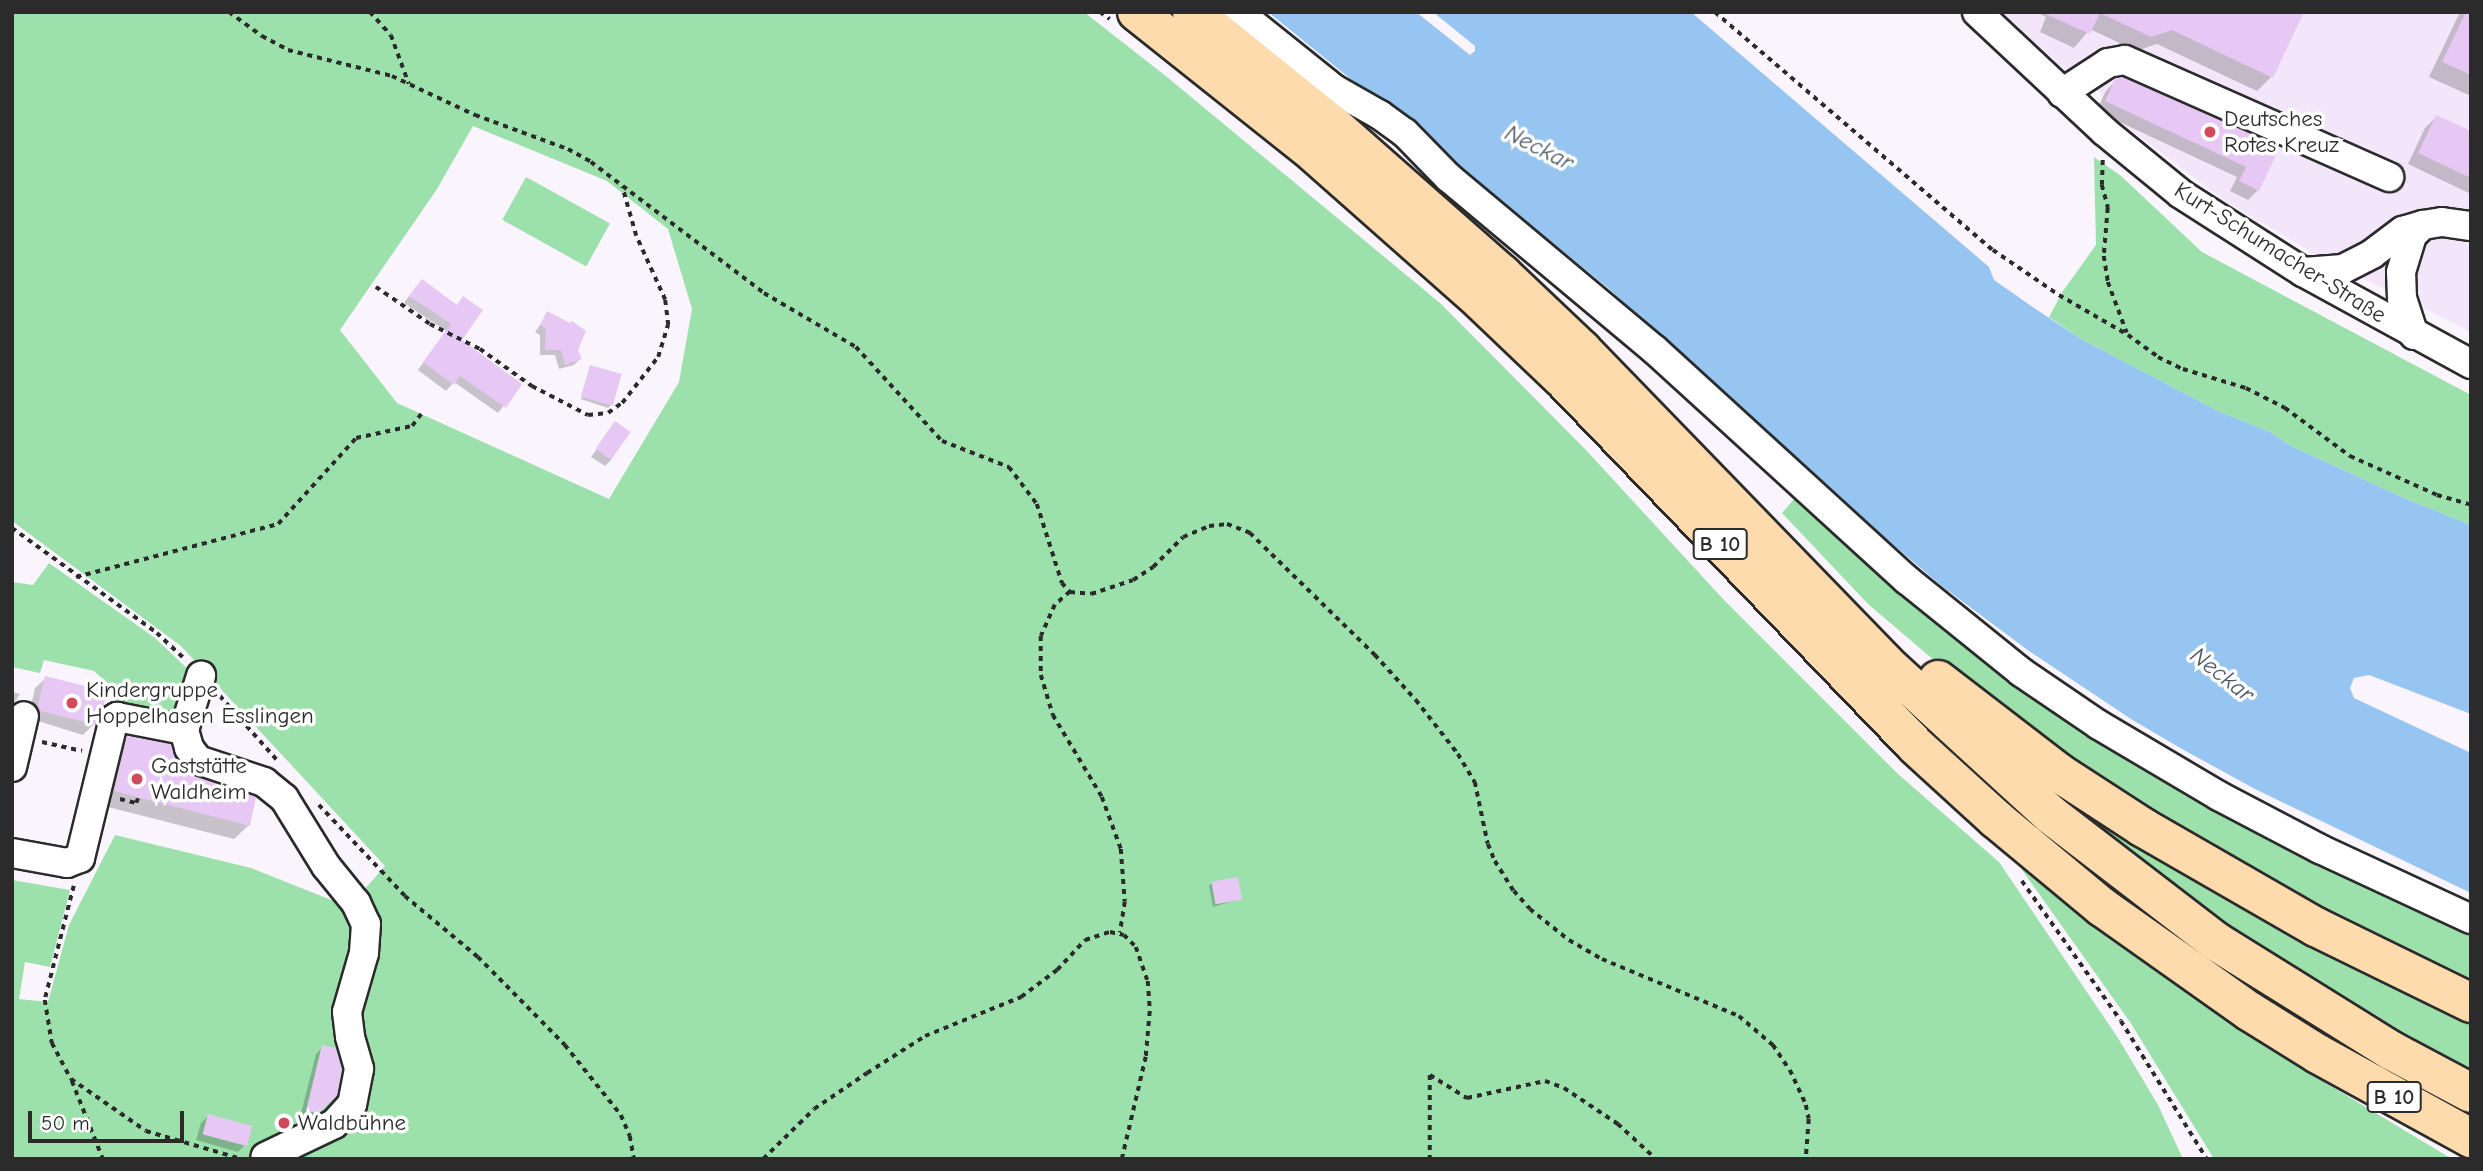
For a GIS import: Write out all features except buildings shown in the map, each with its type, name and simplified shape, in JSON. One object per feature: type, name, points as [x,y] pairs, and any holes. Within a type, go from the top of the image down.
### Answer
[{"type":"highway","name":"B 10","points":[[1192,12],[1334,126],[1444,220],[1582,350],[1884,662],[2051,815],[2215,942],[2287,989],[2392,1051],[2471,1093]]},
{"type":"highway","name":"B 10","points":[[1128,19],[1314,153],[1481,301],[1563,380],[1916,746],[1996,819],[2102,907],[2249,1011],[2329,1061],[2471,1139]]},
{"type":"highway","points":[[1757,531],[1972,709],[2059,773],[2210,868],[2316,927],[2471,1003]]},
{"type":"street","points":[[1238,12],[1334,89],[1380,115],[1405,133],[1448,177],[1655,351],[1907,580],[2021,672],[2099,725],[2219,796],[2320,849],[2471,919]]},
{"type":"street","name":"Kurt-Schumacher-Straße","points":[[1977,12],[2104,131],[2181,194],[2303,272],[2471,364]]},
{"type":"street","points":[[2062,93],[2108,62],[2125,60],[2389,177]]},
{"type":"street","points":[[2303,272],[2343,269],[2372,254],[2395,236],[2423,225],[2442,222],[2471,226]]},
{"type":"street","points":[[2414,335],[2402,299],[2400,272],[2408,243],[2423,225]]},
{"type":"street","points":[[201,676],[184,730],[192,755],[198,760],[264,782],[285,798],[326,866],[356,903],[366,924],[364,953],[347,1012],[350,1037],[359,1069],[352,1104],[334,1124],[253,1158]]},
{"type":"street","points":[[12,853],[74,863],[82,855],[117,717],[184,730]]},
{"type":"street","points":[[12,767],[21,726]]},
{"type":"path","points":[[229,12],[262,36],[288,50],[374,71],[475,115],[568,149],[622,185],[764,293],[856,347],[948,446],[1009,467],[1033,496],[1042,514],[1061,580],[1070,592]]},
{"type":"path","points":[[370,12],[391,35],[409,84]]},
{"type":"path","points":[[1100,12],[1128,19]]},
{"type":"path","points":[[1715,12],[1993,250],[2059,295],[2128,335],[2158,357],[2183,369],[2246,388],[2285,408],[2350,456],[2426,491],[2471,505]]},
{"type":"path","points":[[2104,131],[2102,185],[2108,208],[2104,256],[2108,282],[2128,335]]},
{"type":"path","points":[[376,288],[430,324],[480,349],[532,386],[588,415],[608,413],[622,403],[658,357],[668,325],[665,300],[636,236],[622,185]]},
{"type":"path","points":[[76,577],[278,524],[356,438],[412,426],[421,414]]},
{"type":"path","points":[[1120,933],[1125,902],[1121,849],[1102,797],[1053,715],[1041,676],[1041,636],[1055,605],[1070,592],[1091,594],[1133,580],[1153,567],[1183,537],[1209,526],[1227,524],[1250,533],[1375,655],[1423,708],[1465,763],[1477,788],[1488,844],[1495,861],[1506,881],[1530,909],[1569,940],[1602,959],[1729,1010],[1773,1045],[1790,1070],[1806,1105],[1809,1119],[1806,1159]]},
{"type":"path","points":[[12,528],[157,634],[201,676],[284,767]]},
{"type":"path","points":[[21,726],[106,757]]},
{"type":"path","points":[[311,797],[405,896],[478,957],[565,1045],[621,1115],[630,1136],[634,1159]]},
{"type":"path","points":[[74,863],[74,886],[45,1000],[52,1043],[71,1079],[102,1158]]},
{"type":"path","points":[[2017,874],[2122,1021],[2207,1159]]},
{"type":"path","points":[[763,1159],[825,1100],[917,1040],[1021,997],[1058,970],[1090,937],[1106,932],[1120,933],[1131,940],[1141,959],[1147,981],[1150,1011],[1144,1070],[1122,1159]]},
{"type":"path","points":[[1430,1159],[1430,1075],[1467,1098],[1545,1081],[1564,1088],[1618,1124],[1656,1159]]},
{"type":"path","points":[[71,1079],[146,1131],[253,1158]]},
{"type":"shaded area","points":[[2002,12],[2471,12],[2471,332],[2320,257],[2226,202],[2104,109],[2100,92],[2061,66]]},
{"type":"green space","points":[[12,12],[1084,12],[1167,77],[1440,303],[1585,449],[1724,600],[1898,774],[1999,862],[2118,1038],[2158,1105],[2183,1159],[12,1159],[12,880],[70,890],[50,967],[25,962],[19,999],[48,1002],[69,925],[115,835],[251,868],[349,907],[385,866],[181,646],[12,521]],"holes":[[[473,126],[607,181],[668,229],[692,309],[679,382],[609,499],[397,403],[340,330],[437,189]]]},
{"type":"green space","points":[[2094,157],[2121,176],[2202,252],[2471,395],[2471,525],[2404,498],[2289,445],[2270,432],[2218,411],[2083,340],[2049,317],[2063,291],[2096,245]]},
{"type":"green space","points":[[526,177],[610,224],[586,266],[502,220]]},
{"type":"green space","points":[[1801,491],[1944,621],[2471,928],[2471,989],[2235,868],[1989,707],[1868,604],[1782,513]]},
{"type":"green space","points":[[49,563],[155,638],[194,675],[180,717],[111,708],[116,691],[94,671],[44,660],[40,673],[12,667],[12,582],[33,585]]},
{"type":"green space","points":[[2001,746],[2471,1018],[2471,1075],[2300,981],[2131,863]]},
{"type":"green space","points":[[2023,862],[2245,1029],[2311,1074],[2452,1159],[2214,1159],[2130,1022],[2020,867]]},
{"type":"water","name":"Neckar","points":[[1268,12],[1416,12],[1470,55],[1475,51],[1475,46],[1433,12],[1691,12],[1989,267],[1994,280],[2037,310],[2083,340],[2218,411],[2270,432],[2289,445],[2404,498],[2471,525],[2471,714],[2369,675],[2354,678],[2350,688],[2354,698],[2471,753],[2471,893],[2255,789],[2131,719],[2029,651],[1943,587],[1870,525],[1608,288]]},
{"type":"place","name":"Deutsches Rotes Kreuz","points":[[2210,132]]},
{"type":"place","name":"Kindergruppe Hoppelhasen Esslingen","points":[[72,703]]},
{"type":"place","name":"Gaststätte Waldheim","points":[[137,779]]},
{"type":"place","name":"Waldbühne","points":[[284,1123]]}]
